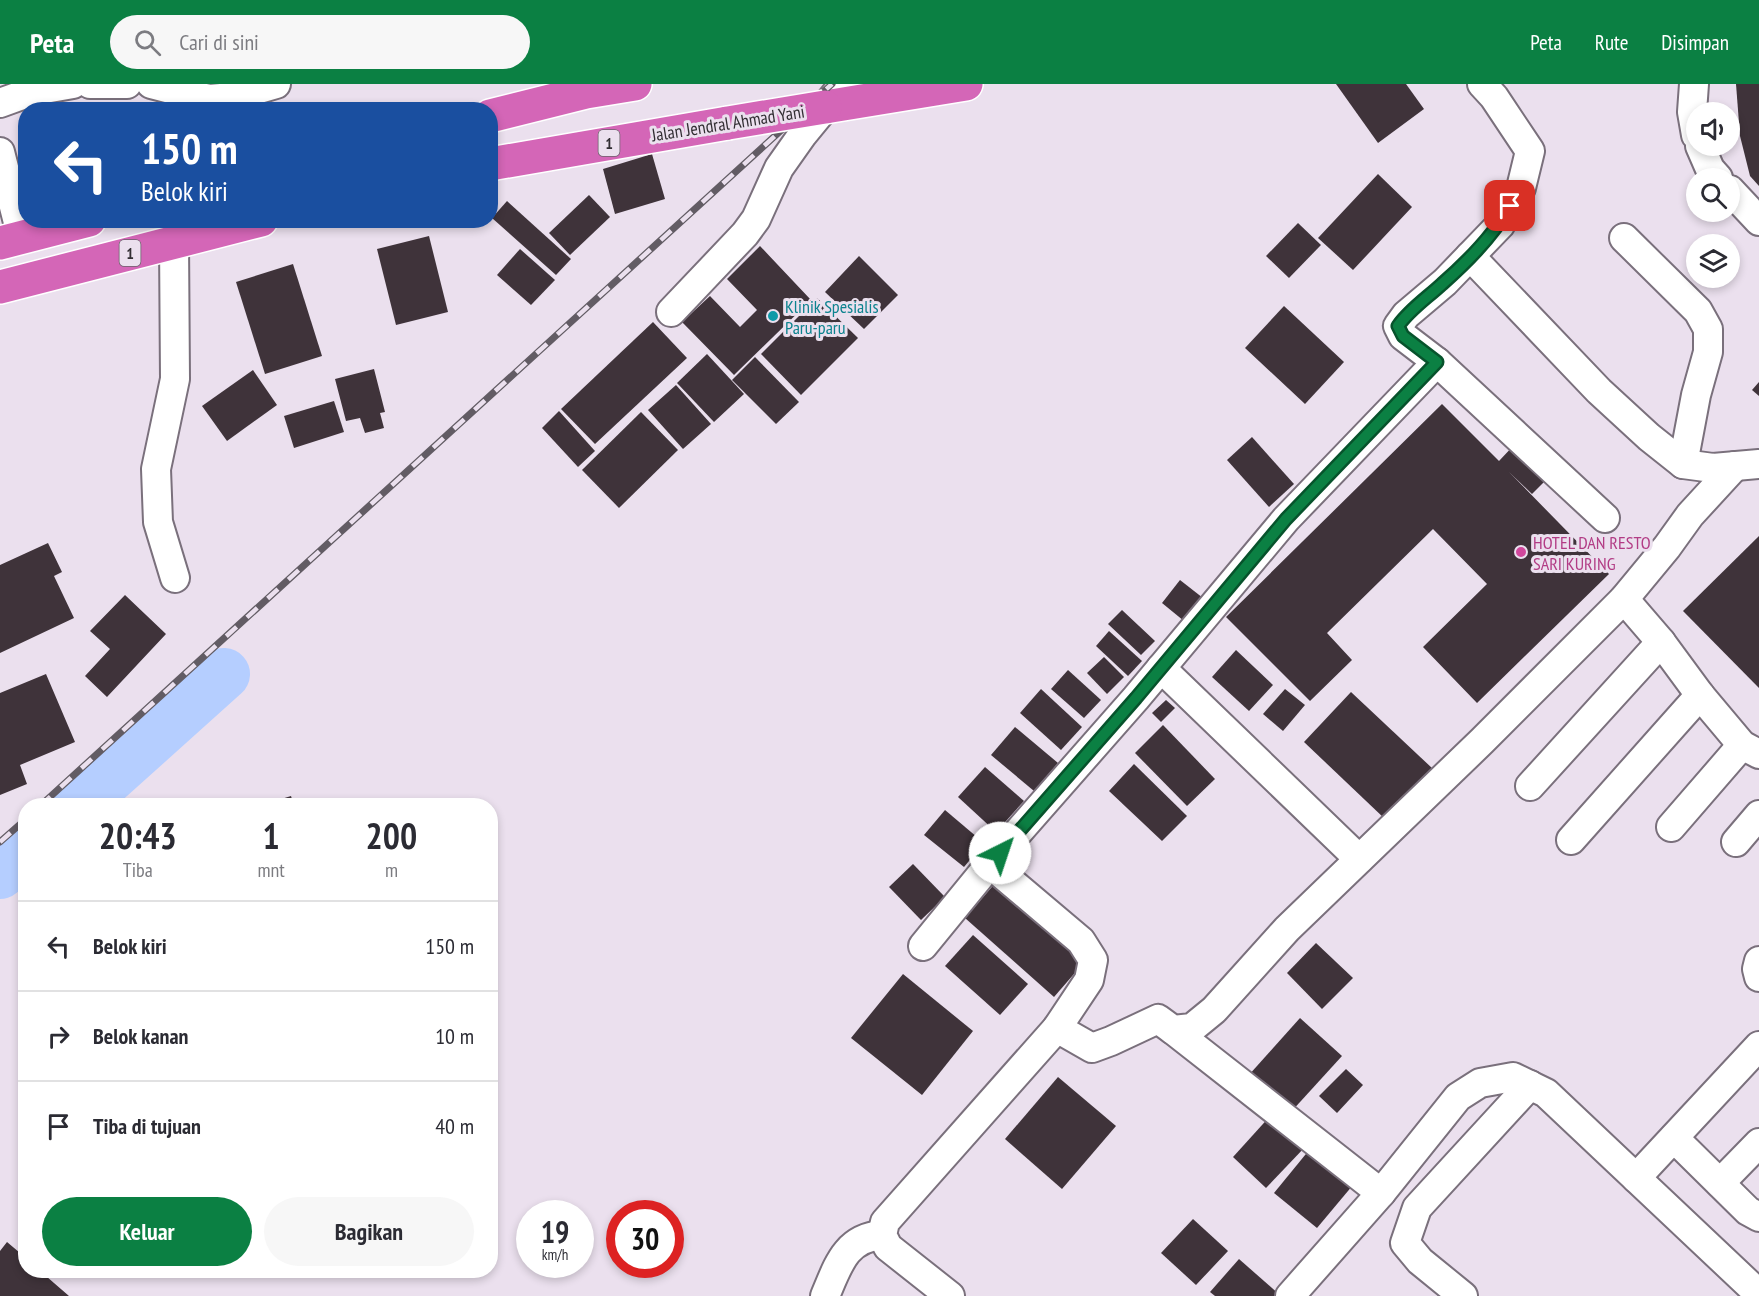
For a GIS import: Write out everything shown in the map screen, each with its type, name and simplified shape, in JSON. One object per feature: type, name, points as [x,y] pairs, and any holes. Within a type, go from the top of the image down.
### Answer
[{"type":"highway","points":[[498,114],[586,92],[635,84]]},
{"type":"highway","name":"Jalan Jendral Ahmad Yani","points":[[498,163],[966,84]]},
{"type":"highway","points":[[11,241],[59,228]]},
{"type":"highway","name":"1","points":[[0,287],[229,228]]},
{"type":"street","points":[[0,103],[33,91],[73,84]]},
{"type":"street","points":[[90,84],[127,84]]},
{"type":"street","points":[[151,84],[209,99],[232,97],[276,84]]},
{"type":"street","points":[[671,312],[745,234],[756,219],[778,168],[844,84]]},
{"type":"street","points":[[1482,84],[1494,97],[1530,151],[1521,188],[1500,225],[1445,282],[1406,315],[1398,326],[1403,336],[1437,362],[1605,518]]},
{"type":"street","points":[[1693,102],[1694,84]]},
{"type":"street","points":[[0,152],[11,241]]},
{"type":"street","points":[[1740,201],[1759,221]]},
{"type":"street","points":[[1624,238],[1698,311],[1708,329],[1708,352],[1696,395],[1683,464]]},
{"type":"street","points":[[174,242],[175,380],[156,469],[158,522],[175,578]]},
{"type":"street","points":[[1470,256],[1599,391],[1649,437],[1683,464],[1713,468],[1747,465]]},
{"type":"street","points":[[923,946],[990,864],[1161,668],[1286,519],[1437,362]]},
{"type":"street","points":[[1173,1030],[1192,1028],[1214,1010],[1287,929],[1482,741],[1624,599],[1667,548],[1690,515],[1747,465]]},
{"type":"street","points":[[1624,599],[1661,642],[1700,694],[1751,749],[1671,826]]},
{"type":"street","points":[[1530,786],[1661,642]]},
{"type":"street","points":[[1161,668],[1359,859]]},
{"type":"street","points":[[1571,840],[1700,694]]},
{"type":"street","points":[[1736,842],[1759,815]]},
{"type":"street","points":[[950,1296],[888,1248],[882,1235],[885,1222],[1057,1028],[1089,980],[1093,960],[1081,941],[990,864]]},
{"type":"street","points":[[1759,961],[1757,969],[1759,977]]},
{"type":"street","points":[[1057,1028],[1092,1048],[1158,1019],[1381,1193]]},
{"type":"street","points":[[1636,1178],[1759,1046]]},
{"type":"street","points":[[1290,1296],[1381,1193],[1458,1097],[1480,1083],[1513,1077],[1546,1093],[1759,1294]]},
{"type":"street","points":[[1463,1296],[1420,1261],[1405,1243],[1417,1208],[1530,1085]]},
{"type":"street","points":[[1674,1138],[1748,1211],[1759,1217]]},
{"type":"street","points":[[1720,1183],[1759,1143]]},
{"type":"street","points":[[825,1296],[842,1258],[852,1246],[870,1236],[882,1235]]},
{"type":"building","points":[[1336,84],[1406,84],[1424,109],[1378,143]]},
{"type":"building","points":[[1736,84],[1759,84],[1759,186],[1750,176],[1740,136],[1740,102],[1737,102]]},
{"type":"building","points":[[652,154],[665,199],[615,214],[603,169]]},
{"type":"building","points":[[1378,174],[1412,207],[1353,270],[1318,238]]},
{"type":"building","points":[[589,195],[610,217],[570,255],[549,233]]},
{"type":"building","points":[[507,201],[571,259],[556,275],[498,223],[498,211]]},
{"type":"building","points":[[1298,223],[1321,245],[1289,278],[1266,256]]},
{"type":"building","points":[[429,236],[448,312],[396,325],[377,249]]},
{"type":"building","name":"Klinik Spesialis Paru-paru","points":[[760,246],[811,300],[734,375],[682,322],[710,296],[740,327],[757,310],[727,279]]},
{"type":"building","points":[[520,249],[555,280],[531,305],[497,275]]},
{"type":"building","points":[[859,256],[898,295],[864,329],[825,292]]},
{"type":"building","points":[[293,264],[322,356],[265,374],[236,282]]},
{"type":"building","points":[[817,298],[858,338],[801,395],[761,354]]},
{"type":"building","points":[[1284,306],[1344,362],[1305,404],[1245,348]]},
{"type":"building","points":[[653,322],[687,358],[595,444],[561,409]]},
{"type":"building","points":[[707,354],[744,394],[714,422],[677,383]]},
{"type":"building","points":[[755,357],[799,402],[776,424],[732,380]]},
{"type":"building","points":[[374,369],[385,412],[380,413],[384,428],[365,433],[360,418],[346,421],[335,379]]},
{"type":"building","points":[[253,370],[277,405],[227,441],[202,406]]},
{"type":"building","points":[[1759,382],[1759,396],[1752,390]]},
{"type":"building","points":[[676,385],[711,424],[683,449],[648,410]]},
{"type":"building","points":[[334,401],[344,432],[294,448],[284,416]]},
{"type":"building","name":"HOTEL DAN RESTO SARI KURING","points":[[1442,404],[1499,461],[1515,444],[1549,477],[1532,494],[1509,472],[1609,574],[1477,703],[1423,647],[1487,584],[1433,529],[1327,633],[1352,660],[1310,701],[1226,617]]},
{"type":"building","points":[[559,411],[595,451],[578,467],[542,428]]},
{"type":"building","points":[[641,412],[678,450],[619,508],[582,470]]},
{"type":"building","points":[[1252,437],[1294,484],[1269,507],[1227,460]]},
{"type":"building","name":"HOTEL DAN RESTO SARI KURING","points":[[1759,536],[1759,688],[1683,611]]},
{"type":"building","points":[[48,543],[62,572],[54,576],[74,618],[0,653],[0,565]]},
{"type":"building","points":[[1180,580],[1203,598],[1184,621],[1162,603]]},
{"type":"building","points":[[125,595],[166,634],[107,697],[85,676],[110,649],[90,631]]},
{"type":"building","points":[[1122,610],[1155,641],[1141,655],[1108,624]]},
{"type":"building","points":[[1109,631],[1142,661],[1128,676],[1096,646]]},
{"type":"building","points":[[1236,650],[1273,685],[1249,711],[1212,677]]},
{"type":"building","points":[[1104,657],[1124,677],[1107,694],[1087,673]]},
{"type":"building","points":[[1068,670],[1101,700],[1084,718],[1051,689]]},
{"type":"building","points":[[46,674],[75,742],[20,765],[27,784],[0,795],[0,693]]},
{"type":"building","points":[[1041,689],[1082,727],[1061,750],[1020,713]]},
{"type":"building","points":[[1285,689],[1305,705],[1283,731],[1263,714]]},
{"type":"building","points":[[1351,692],[1433,769],[1385,819],[1304,742]]},
{"type":"building","points":[[1166,700],[1175,708],[1161,722],[1152,713]]},
{"type":"building","points":[[1163,725],[1215,779],[1187,806],[1135,753]]},
{"type":"building","points":[[1015,727],[1058,763],[1034,791],[991,755]]},
{"type":"building","points":[[1134,764],[1187,816],[1162,841],[1109,791]]},
{"type":"building","points":[[985,767],[1024,801],[996,832],[958,797]]},
{"type":"building","points":[[945,810],[984,843],[964,867],[924,835]]},
{"type":"building","points":[[913,864],[945,897],[921,920],[889,887]]},
{"type":"building","points":[[997,881],[1087,959],[1054,997],[965,918]]},
{"type":"building","points":[[973,935],[1028,984],[1000,1015],[945,966]]},
{"type":"building","points":[[1316,943],[1353,978],[1322,1009],[1287,973]]},
{"type":"building","points":[[903,974],[973,1031],[922,1095],[851,1038]]},
{"type":"building","points":[[1300,1018],[1342,1056],[1290,1113],[1248,1076]]},
{"type":"building","points":[[1346,1069],[1363,1085],[1337,1113],[1319,1096]]},
{"type":"building","points":[[1058,1077],[1116,1126],[1062,1189],[1005,1139]]},
{"type":"building","points":[[1272,1114],[1306,1146],[1266,1188],[1233,1157]]},
{"type":"building","points":[[1310,1149],[1353,1185],[1317,1228],[1274,1193]]},
{"type":"building","points":[[1193,1219],[1228,1251],[1196,1285],[1161,1253]]},
{"type":"building","points":[[7,1242],[18,1251],[18,1278],[48,1278],[69,1296],[0,1296],[0,1251]]},
{"type":"building","points":[[1239,1259],[1281,1296],[1215,1296],[1210,1292]]},
{"type":"waterway","points":[[86,798],[224,674]]},
{"type":"waterway","points":[[0,873],[18,858]]},
{"type":"railway","points":[[49,798],[832,84]]},
{"type":"railway","points":[[0,842],[18,826]]},
{"type":"place","name":"Klinik Spesialis Paru-paru","points":[[773,316]]},
{"type":"place","name":"HOTEL DAN RESTO SARI KURING","points":[[1521,552]]},
{"type":"route","points":[[1000,853],[1136,698],[1286,519],[1437,362],[1403,336],[1398,326],[1406,315],[1445,282],[1500,225],[1510,206]]}]
